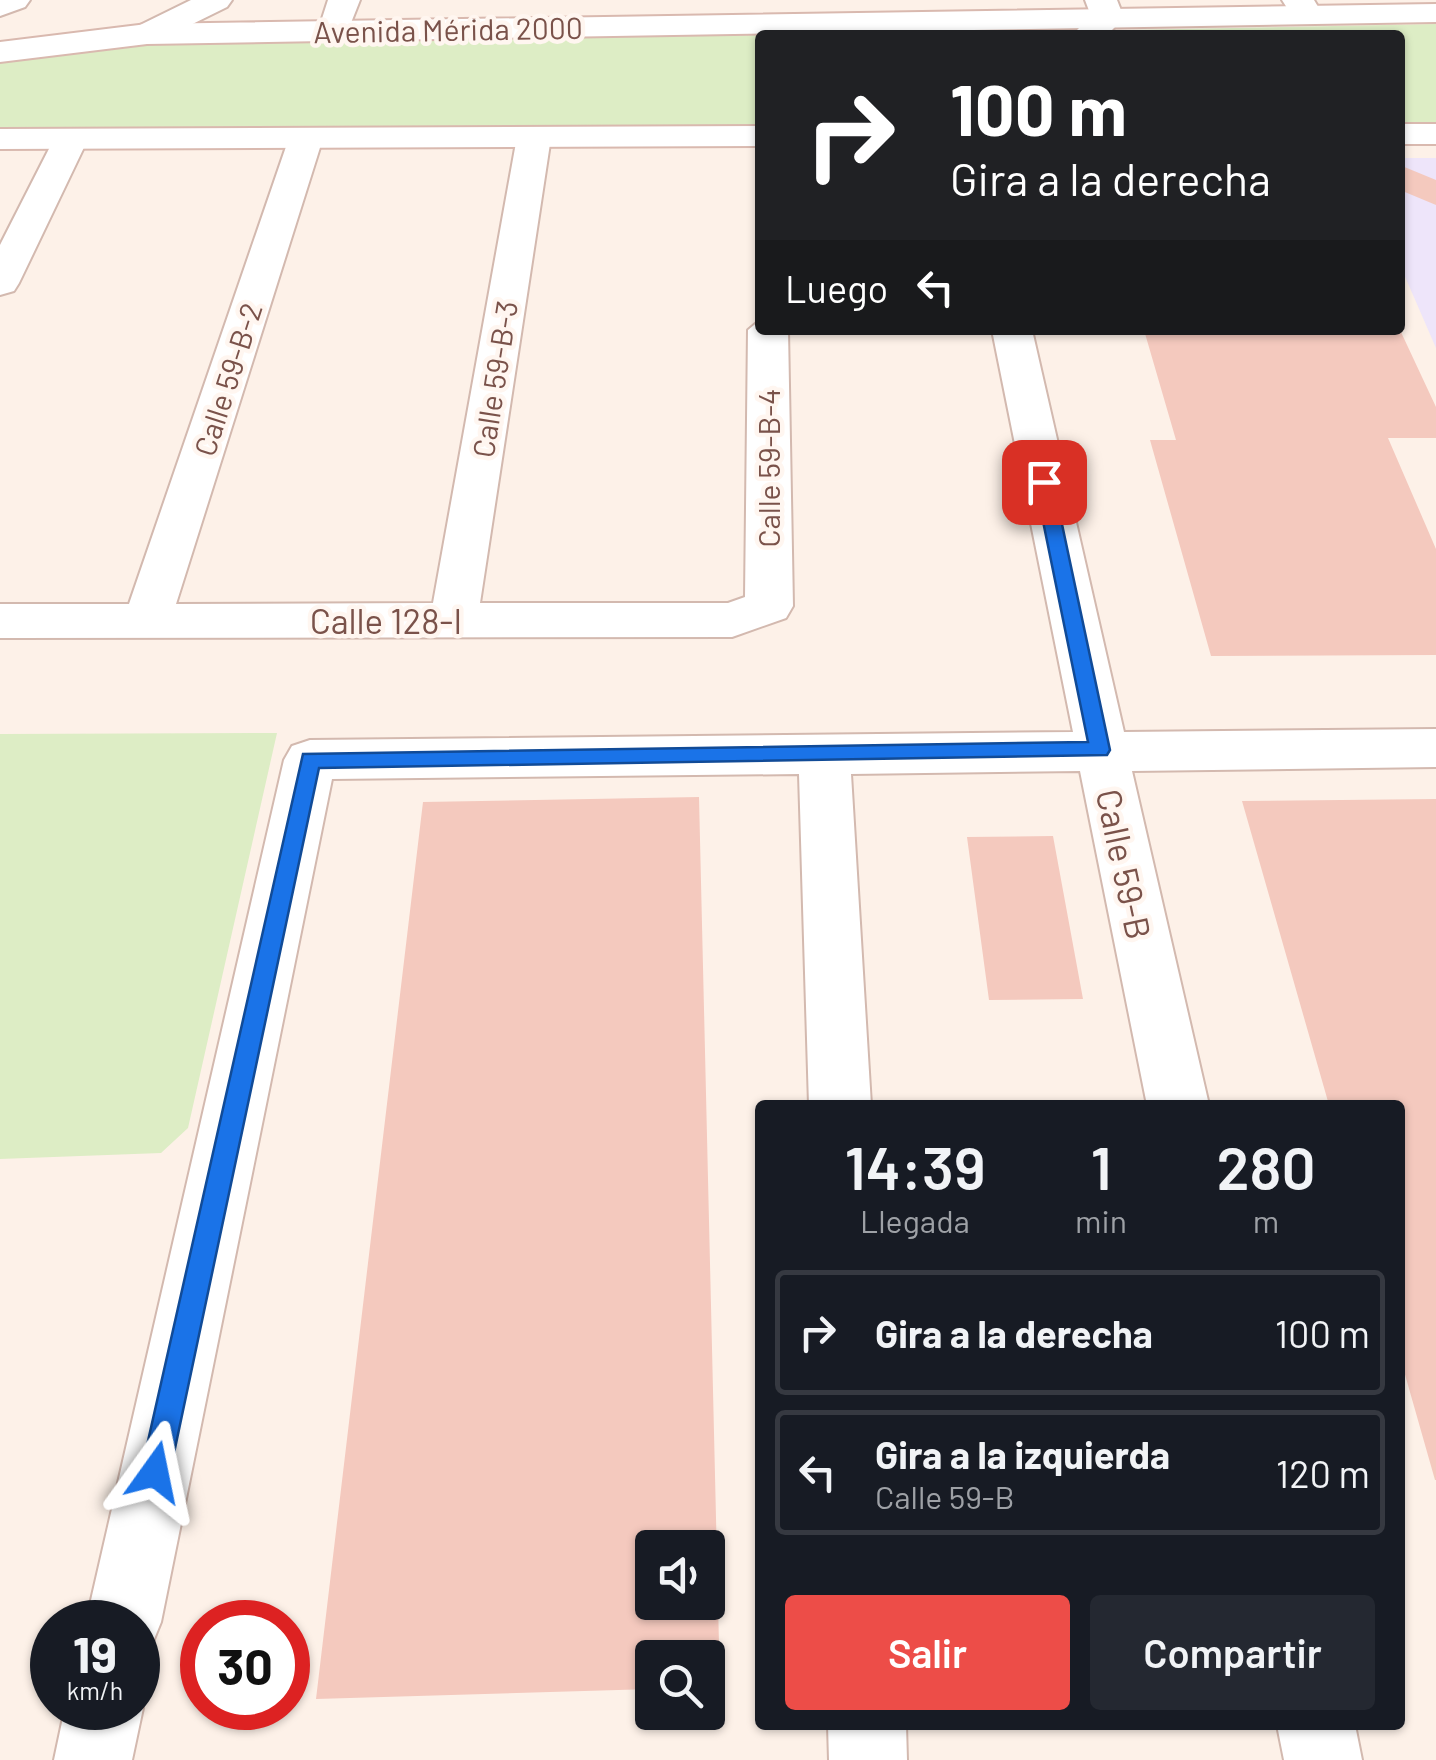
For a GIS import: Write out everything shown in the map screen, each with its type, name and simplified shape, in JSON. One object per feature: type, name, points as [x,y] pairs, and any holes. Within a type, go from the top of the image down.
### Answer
[{"type":"street","points":[[0,7],[14,0]]},
{"type":"street","points":[[147,34],[216,0]]},
{"type":"street","points":[[334,31],[344,0]]},
{"type":"street","name":"Avenida Mérida 2000","points":[[0,52],[147,34],[1099,18],[1302,7],[1436,12]]},
{"type":"street","points":[[1405,134],[1436,134]]},
{"type":"street","points":[[0,139],[755,136]]},
{"type":"street","name":"Calle 59-B-3","points":[[454,620],[534,137]]},
{"type":"street","points":[[0,282],[71,138]]},
{"type":"street","name":"Calle 59-B-2","points":[[147,620],[306,138]]},
{"type":"street","name":"Calle 59-B-4","points":[[768,335],[768,606]]},
{"type":"street","name":"Calle 59-B","points":[[1013,335],[1177,1100]]},
{"type":"street","name":"Calle 128-I","points":[[0,621],[732,620],[768,606]]},
{"type":"street","points":[[127,1600],[310,760],[1436,748]]},
{"type":"street","points":[[824,753],[840,1100]]},
{"type":"street","points":[[92,1760],[99,1730]]},
{"type":"street","points":[[867,1730],[868,1760]]},
{"type":"street","points":[[1317,1730],[1323,1760]]},
{"type":"shaded area","points":[[1405,158],[1436,158],[1436,348],[1405,277]]},
{"type":"green space","points":[[1436,24],[1436,127],[1405,127],[1405,30],[1129,30]]},
{"type":"green space","points":[[755,35],[755,126],[0,131],[0,63],[160,44]]},
{"type":"green space","points":[[277,733],[188,1128],[161,1153],[0,1159],[0,734]]},
{"type":"building","points":[[1405,167],[1436,180],[1436,205],[1405,192]]},
{"type":"building","points":[[1145,335],[1402,335],[1436,407],[1436,438],[1388,438],[1436,549],[1436,655],[1211,656],[1150,440],[1176,440]]},
{"type":"building","points":[[699,797],[716,1530],[635,1530],[635,1620],[718,1620],[719,1640],[635,1640],[635,1690],[316,1699],[423,802]]},
{"type":"building","points":[[1436,799],[1436,1480],[1405,1375],[1405,1100],[1328,1100],[1242,801]]},
{"type":"building","points":[[1053,836],[1083,999],[989,1000],[967,837]]},
{"type":"route","points":[[155,1472],[310,760],[1100,750],[1044,482]]}]
